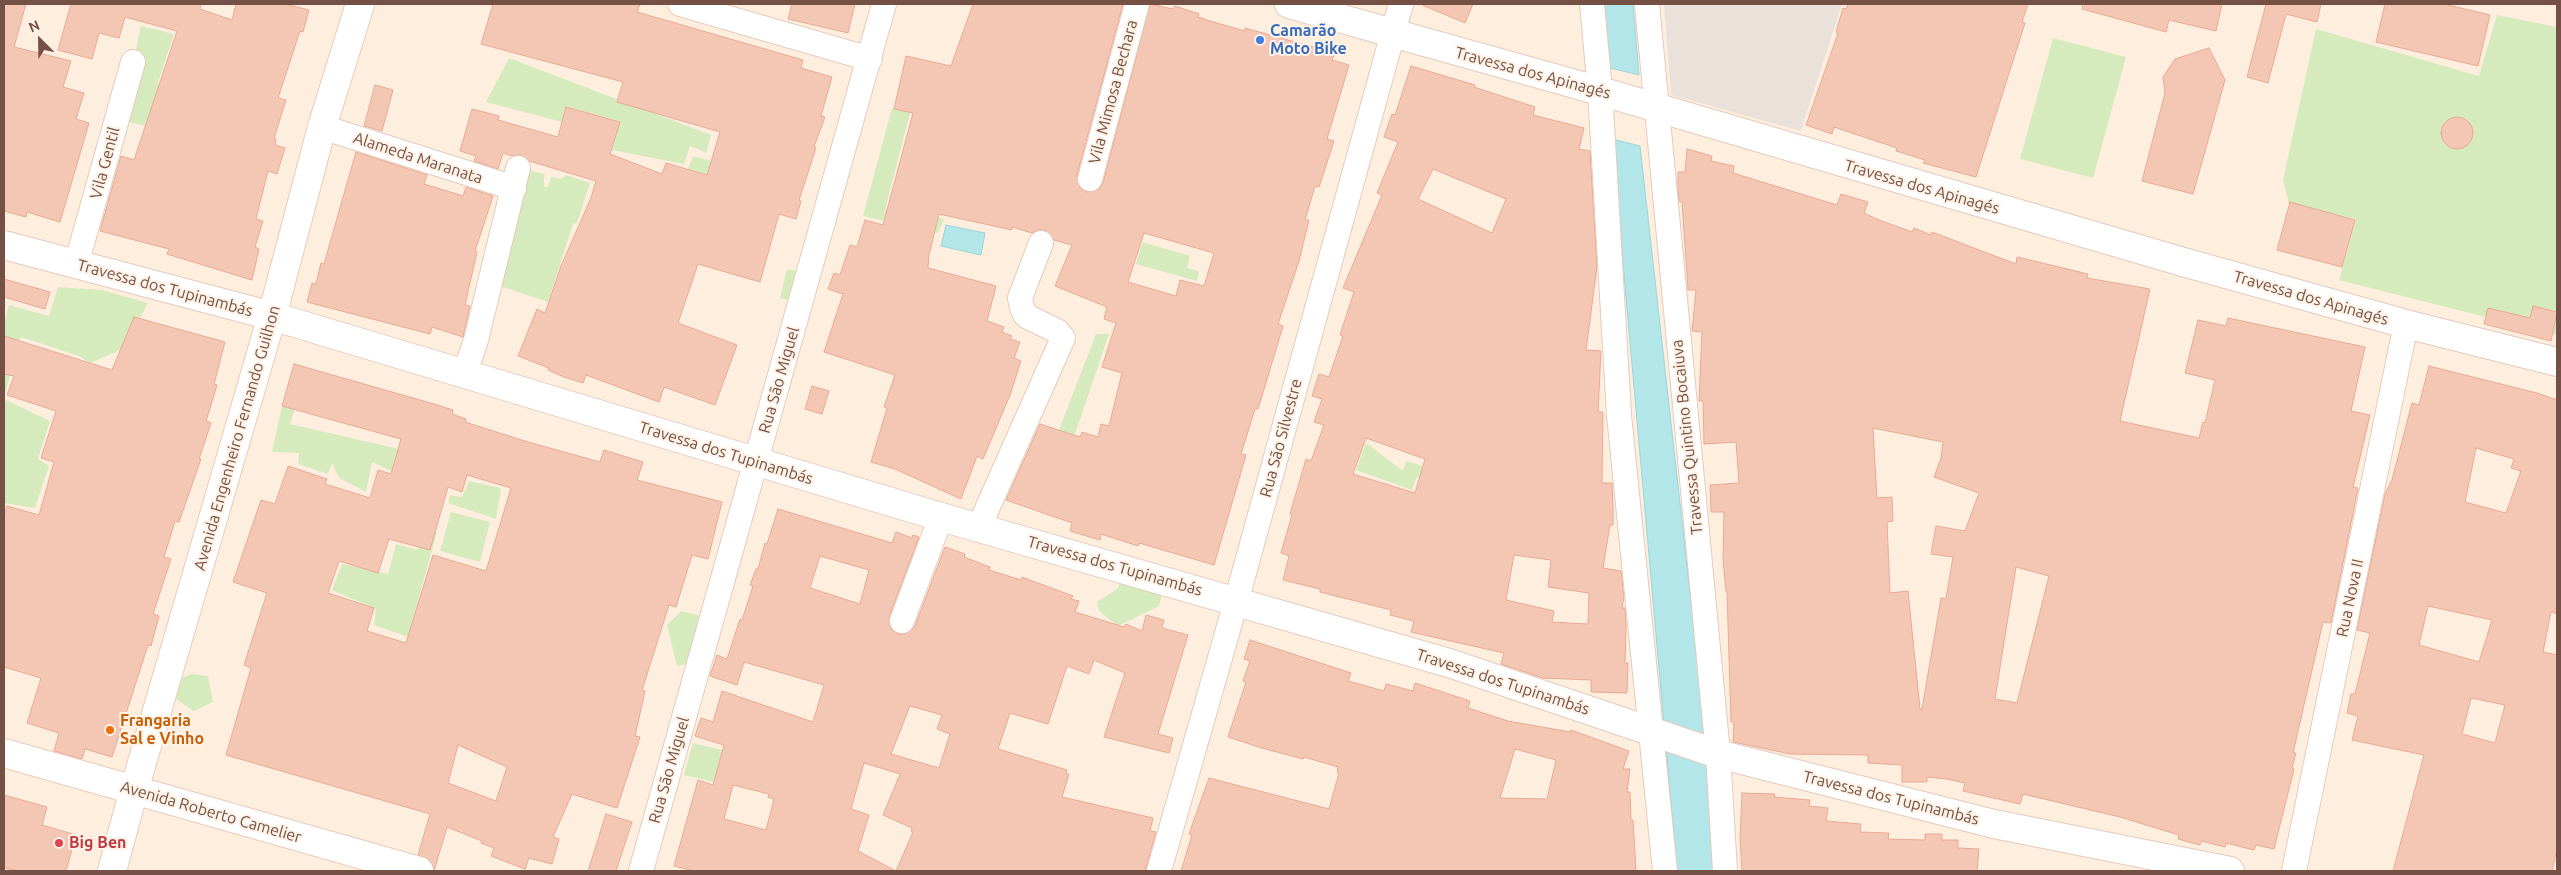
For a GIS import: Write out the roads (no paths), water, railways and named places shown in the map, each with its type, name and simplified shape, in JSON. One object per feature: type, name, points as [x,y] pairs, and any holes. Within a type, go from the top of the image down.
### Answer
[{"type":"street","name":"Avenida Engenheiro Fernando Guilhon","points":[[112,871],[272,316],[322,127],[360,4]]},
{"type":"street","points":[[680,4],[870,58]]},
{"type":"street","name":"Rua São Miguel","points":[[641,871],[884,4]]},
{"type":"street","name":"Vila Mimosa Bechara","points":[[1090,180],[1137,4]]},
{"type":"street","name":"Travessa dos Apinagés","points":[[1289,4],[1600,91],[2062,228],[2406,324],[2557,362]]},
{"type":"street","name":"Rua São Silvestre","points":[[1159,871],[1236,602],[1391,34],[1401,4]]},
{"type":"street","points":[[1592,4],[1600,91],[1619,415],[1665,871]]},
{"type":"street","name":"Travessa Quintino Bocaiuva","points":[[1647,4],[1655,108],[1718,754],[1725,871]]},
{"type":"street","name":"Vila Gentil","points":[[76,265],[133,62]]},
{"type":"street","name":"Alameda Maranata","points":[[322,127],[516,178],[476,340],[464,375]]},
{"type":"street","points":[[979,527],[1063,338],[1057,331],[1026,316],[1022,308],[1020,298],[1041,243]]},
{"type":"street","name":"Travessa dos Tupinambás","points":[[4,246],[272,316],[941,517],[1449,663],[1718,754],[1994,824],[2230,871]]},
{"type":"street","name":"Rua Nova II","points":[[2294,871],[2406,324]]},
{"type":"street","points":[[902,621],[941,517]]},
{"type":"street","name":"Avenida Roberto Camelier","points":[[4,753],[418,871]]},
{"type":"water","points":[[1601,4],[1633,4],[1639,75],[1606,67]]},
{"type":"water","points":[[1612,139],[1640,146],[1706,736],[1715,871],[1677,871]]},
{"type":"water","points":[[946,225],[985,233],[981,255],[941,246]]},
{"type":"place","name":"Camarão Moto Bike","points":[[1260,40]]},
{"type":"place","name":"Frangaria Sal e Vinho","points":[[110,730]]},
{"type":"place","name":"Big Ben","points":[[59,843]]}]
